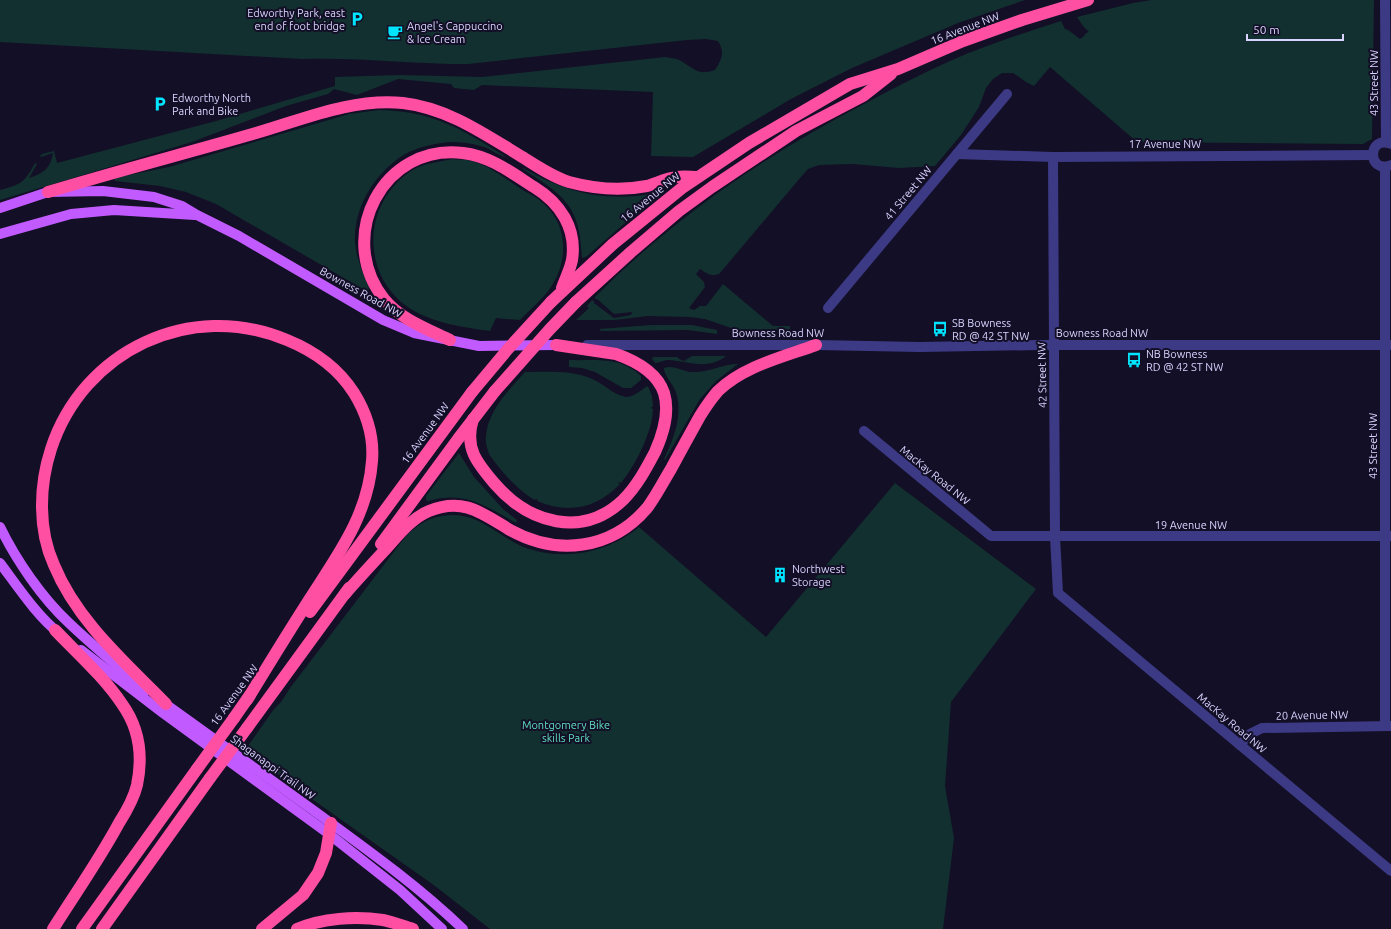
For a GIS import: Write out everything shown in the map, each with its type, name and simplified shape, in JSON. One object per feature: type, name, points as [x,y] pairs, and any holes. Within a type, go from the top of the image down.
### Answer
[{"type":"highway","name":"16 Avenue NW","points":[[82,929],[278,656],[472,392],[550,302],[672,195],[749,143],[850,84],[898,68],[963,41],[1022,20],[1088,0]]},
{"type":"highway","name":"16 Avenue NW","points":[[102,929],[210,778],[472,419],[550,329],[576,302],[635,248],[679,211],[796,131],[863,96],[898,68]]},
{"type":"highway","points":[[48,192],[103,175],[257,133],[353,104],[370,102],[404,103],[421,106],[453,117],[468,124],[552,175],[583,185],[599,188],[630,188],[661,182],[676,177],[698,177]]},
{"type":"highway","points":[[450,340],[412,322],[392,308],[377,289],[367,266],[364,242],[365,230],[371,207],[379,190],[391,176],[412,161],[437,153],[463,153],[476,155],[500,166],[550,198],[560,209],[567,221],[572,245],[571,263],[560,293]]},
{"type":"highway","points":[[166,704],[106,643],[87,621],[62,582],[53,564],[43,523],[44,478],[56,434],[77,397],[93,378],[122,354],[141,344],[161,335],[204,326],[222,326],[260,331],[295,343],[315,354],[334,369],[348,384],[361,405],[372,441],[372,460],[369,486],[357,522],[335,560],[247,700]]},
{"type":"highway","points":[[345,594],[413,521],[429,511],[441,508],[458,506],[476,510],[525,538],[551,545],[569,546],[585,544],[615,534],[636,519],[651,502],[700,416],[718,391],[744,372],[816,345]]},
{"type":"highway","points":[[472,419],[469,441],[471,449],[477,460],[502,492],[514,503],[530,514],[554,521],[581,521],[602,514],[622,501],[640,479],[662,433],[666,409],[663,390],[656,379],[646,369],[624,357],[616,354],[556,346]]},
{"type":"highway","points":[[53,929],[113,835],[127,810],[137,786],[140,752],[138,736],[123,704],[110,687],[55,630]]},
{"type":"highway","points":[[262,929],[303,895],[318,873],[326,853],[330,828]]},
{"type":"highway","points":[[110,929],[157,853]]},
{"type":"highway","points":[[297,929],[330,920],[358,917],[384,920],[413,929]]},
{"type":"main road","name":"Bowness Road NW","points":[[0,208],[48,192],[103,192],[154,197],[182,206],[239,236],[383,320],[414,334],[479,346],[556,346]]},
{"type":"main road","name":"Bowness Road NW","points":[[0,234],[71,214],[114,210],[197,215]]},
{"type":"main road","name":"Shaganappi Trail NW","points":[[0,527],[10,547],[44,595],[68,622],[135,682],[330,828],[442,929]]},
{"type":"main road","name":"Shaganappi Trail NW","points":[[0,563],[30,603],[55,630],[163,713],[405,879],[442,909],[463,929]]},
{"type":"street","name":"43 Street NW","points":[[1385,0],[1388,143]]},
{"type":"street","name":"41 Street NW","points":[[828,308],[1007,94]]},
{"type":"street","points":[[1388,143],[1382,142],[1375,147],[1373,155],[1373,159],[1378,165],[1388,166]]},
{"type":"street","name":"17 Avenue NW","points":[[957,154],[1053,157],[1373,155]]},
{"type":"street","name":"42 Street NW","points":[[1053,157],[1055,537],[1058,593]]},
{"type":"street","name":"43 Street NW","points":[[1388,166],[1388,726]]},
{"type":"street","name":"Bowness Road NW","points":[[556,346],[816,345],[920,347],[1388,345]]},
{"type":"street","name":"MacKay Road NW","points":[[864,431],[991,536]]},
{"type":"street","name":"19 Avenue NW","points":[[991,536],[1388,536]]},
{"type":"street","name":"MacKay Road NW","points":[[1058,593],[1391,871]]},
{"type":"street","name":"20 Avenue NW","points":[[1240,745],[1250,734],[1262,728],[1388,726]]},
{"type":"green space","points":[[0,0],[1025,0],[958,23],[852,68],[791,99],[693,157],[651,156],[653,92],[482,85],[474,90],[454,88],[451,84],[398,79],[357,95],[334,89],[328,94],[286,106],[192,142],[0,200],[0,190],[22,182],[35,163],[37,164],[29,178],[46,170],[53,153],[41,157],[40,156],[42,154],[54,151],[57,163],[216,121],[335,86],[335,77],[400,75],[482,77],[665,57],[679,60],[697,71],[709,72],[715,70],[721,59],[722,52],[718,41],[706,39],[468,64],[343,59],[302,59],[0,42]]},
{"type":"green space","points":[[1151,0],[1374,0],[1372,139],[1363,144],[1137,142],[1050,67],[1034,86],[1013,73],[1002,73],[993,79],[986,88],[979,107],[961,135],[935,166],[899,168],[853,164],[819,165],[808,169],[720,273],[712,275],[700,269],[696,274],[704,282],[705,287],[689,308],[694,310],[700,306],[706,306],[723,284],[773,326],[790,326],[790,329],[737,330],[705,319],[690,317],[648,316],[615,320],[576,320],[589,308],[587,306],[592,300],[614,318],[631,315],[632,312],[614,314],[597,299],[595,299],[595,297],[656,241],[722,190],[756,167],[828,124],[917,76],[977,50],[1061,21],[1065,29],[1080,39],[1089,32],[1077,17]]},
{"type":"green space","points":[[379,110],[415,114],[446,123],[461,130],[506,157],[478,145],[460,142],[446,142],[424,146],[409,152],[397,159],[387,168],[370,189],[363,202],[356,228],[355,241],[357,253],[369,288],[368,292],[216,204],[186,192],[160,186],[115,181],[114,178],[169,167],[349,114]]},
{"type":"green space","points":[[452,159],[465,160],[481,164],[536,198],[553,214],[562,234],[563,256],[557,277],[551,287],[520,320],[496,318],[490,331],[467,328],[432,319],[410,309],[401,302],[388,287],[379,270],[374,251],[374,232],[378,214],[386,197],[398,182],[414,169],[428,164]]},
{"type":"green space","points":[[523,168],[555,184],[587,194],[620,197],[655,193],[657,195],[586,257],[582,258],[578,227],[566,202],[546,184]]},
{"type":"green space","points":[[651,325],[692,325],[717,330],[717,334],[688,330],[601,331],[599,329]]},
{"type":"green space","points":[[692,356],[726,356],[719,361],[705,364],[668,360],[655,363],[652,359],[653,357],[677,357],[684,361]]},
{"type":"green space","points":[[569,360],[598,360],[616,362],[633,370],[641,376],[641,380],[631,388],[623,388],[595,372],[582,368],[569,367]]},
{"type":"green space","points":[[738,364],[716,381],[700,399],[665,460],[664,459],[677,425],[678,399],[664,368],[672,367],[690,372],[699,372]]},
{"type":"green space","points":[[525,372],[558,372],[583,375],[617,394],[626,397],[635,395],[648,386],[652,396],[653,407],[651,407],[653,409],[647,438],[632,467],[621,483],[619,482],[618,483],[620,484],[601,499],[581,507],[571,508],[548,505],[537,501],[538,500],[535,500],[522,492],[489,454],[486,445],[486,438],[491,418],[500,401]]},
{"type":"green space","points":[[459,453],[474,477],[504,510],[517,520],[516,523],[495,511],[464,499],[453,497],[428,501],[426,500],[426,496]]},
{"type":"green space","name":"Montgomery Bike skills Park","points":[[895,483],[1036,589],[951,702],[945,786],[954,838],[943,929],[490,929],[435,886],[257,759],[268,761],[268,758],[262,756],[248,746],[274,709],[281,702],[290,688],[406,536],[428,520],[436,517],[452,515],[468,517],[493,529],[521,546],[551,554],[583,553],[598,549],[613,544],[639,527],[766,637]]},
{"type":"place","name":"Edworthy Park, east end of foot bridge","points":[[357,19]]},
{"type":"place","name":"Angel's Cappuccino & Ice Cream","points":[[395,32]]},
{"type":"place","name":"Edworthy North Park and Bike","points":[[160,104]]},
{"type":"place","name":"SB Bowness RD @ 42 ST NW","points":[[940,329]]},
{"type":"place","name":"NB Bowness RD @ 42 ST NW","points":[[1134,360]]},
{"type":"place","name":"Northwest Storage","points":[[780,575]]}]
